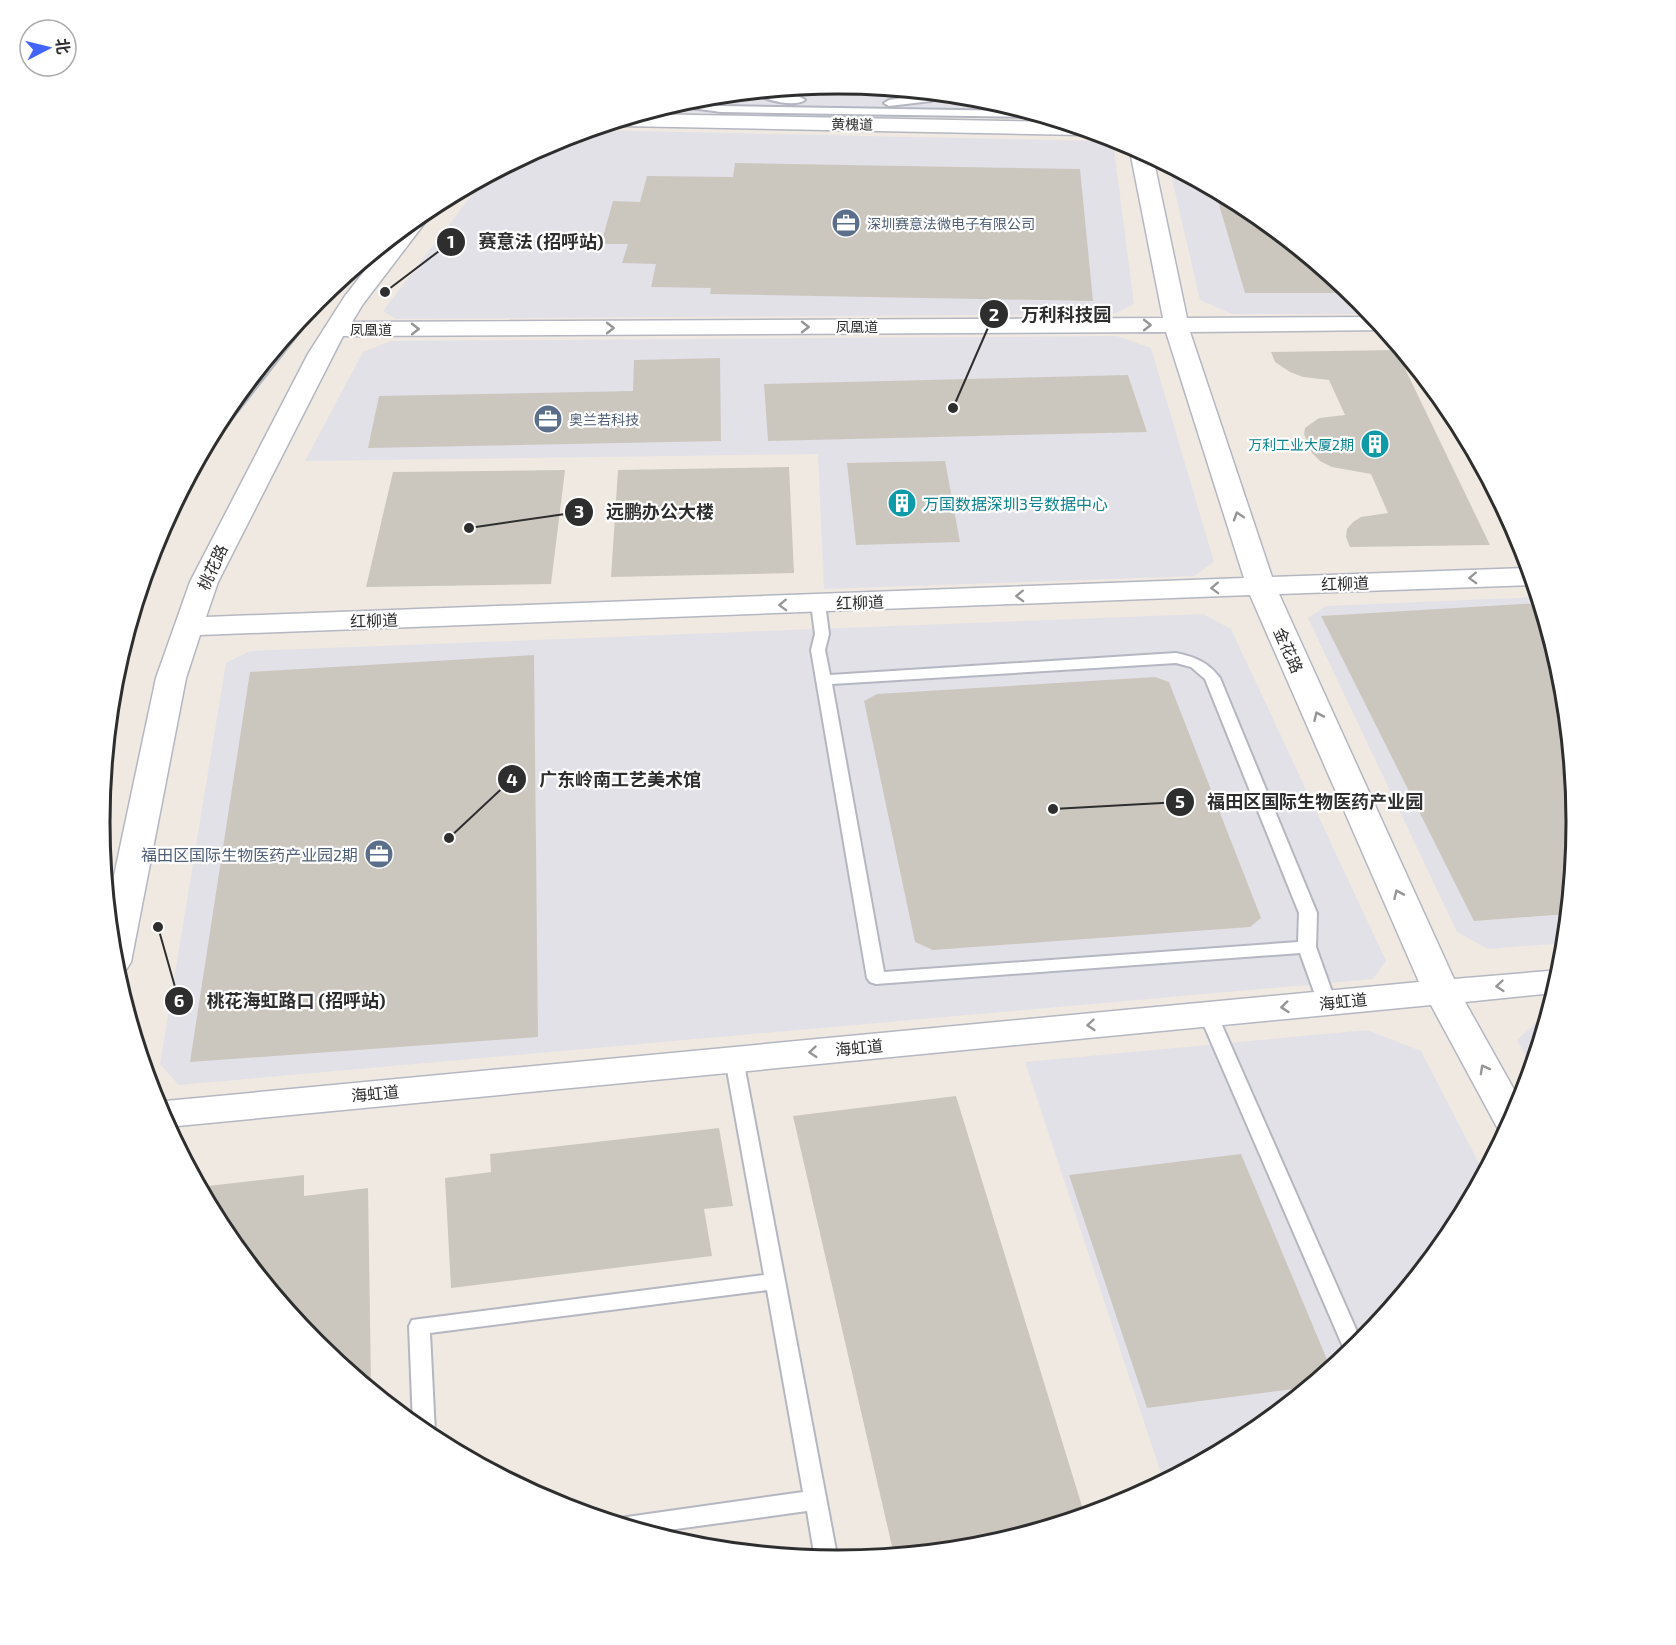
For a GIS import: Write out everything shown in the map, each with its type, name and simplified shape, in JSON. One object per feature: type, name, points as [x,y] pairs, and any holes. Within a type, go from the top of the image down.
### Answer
[{"type":"street","name":"黄槐道","points":[[650,119],[835,112],[1052,127]]},
{"type":"street","name":"金花路","points":[[1144,163],[1176,325],[1261,586],[1441,992],[1507,1110]]},
{"type":"street","name":"桃花路","points":[[119,934],[171,678],[204,582],[320,354],[353,301],[398,243]]},
{"type":"street","name":"凤凰道","points":[[335,329],[1368,324]]},
{"type":"street","name":"红柳道","points":[[188,627],[1523,576]]},
{"type":"street","name":"海虹道","points":[[171,1113],[1548,982]]},
{"type":"lane","points":[[786,96],[835,112],[919,100]]},
{"type":"lane","points":[[705,107],[835,112],[1004,114]]},
{"type":"lane","points":[[818,603],[822,634],[818,650],[876,978],[1307,947]]},
{"type":"lane","points":[[823,680],[1164,659],[1193,662],[1205,668],[1212,678],[1308,913],[1307,947],[1327,1002]]},
{"type":"lane","points":[[1208,1014],[1350,1340]]},
{"type":"lane","points":[[734,1059],[825,1550]]},
{"type":"lane","points":[[423,1420],[419,1326],[775,1281]]},
{"type":"lane","points":[[643,1524],[816,1500]]},
{"type":"shaded area","points":[[838,94],[933,101],[980,108],[1024,119],[673,113],[743,101]]},
{"type":"shaded area","points":[[612,131],[1093,141],[1114,149],[1134,304],[1114,314],[396,319],[383,311],[474,192],[559,150]]},
{"type":"shaded area","points":[[1171,176],[1242,217],[1281,245],[1318,275],[1359,314],[1232,314],[1200,300]]},
{"type":"shaded area","points":[[1117,336],[1151,348],[1214,562],[1194,576],[824,589],[818,454],[305,461],[363,352],[391,341]]},
{"type":"shaded area","points":[[1530,597],[1552,680],[1560,727],[1564,775],[1566,822],[1564,870],[1556,944],[1488,949],[1457,932],[1308,618],[1326,606]]},
{"type":"shaded area","points":[[1203,614],[1231,629],[1386,961],[1373,979],[179,1085],[160,1064],[226,663],[250,651]]},
{"type":"shaded area","points":[[1538,1021],[1527,1058],[1517,1040]]},
{"type":"shaded area","points":[[1367,1030],[1421,1051],[1480,1165],[1443,1227],[1416,1266],[1353,1337],[1318,1370],[1242,1428],[1161,1474],[1025,1062]]},
{"type":"building","name":"深圳赛意法微电子有限公司","points":[[735,163],[1080,169],[1093,301],[710,294],[711,288],[651,287],[656,264],[622,263],[628,244],[601,244],[613,201],[640,202],[647,176],[733,177]]},
{"type":"building","points":[[1218,202],[1281,245],[1337,293],[1245,293]]},
{"type":"building","name":"万利工业大厦2期","points":[[1392,350],[1402,362],[1490,545],[1350,547],[1346,537],[1347,529],[1353,522],[1361,517],[1388,513],[1371,474],[1332,467],[1320,461],[1312,453],[1304,434],[1305,428],[1319,418],[1345,415],[1329,380],[1303,377],[1290,372],[1275,362],[1271,352]]},
{"type":"building","name":"奥兰若科技","points":[[720,358],[721,441],[368,448],[379,396],[633,391],[634,360]]},
{"type":"building","points":[[1128,375],[1147,432],[768,441],[764,384]]},
{"type":"building","name":"万国数据深圳3号数据中心","points":[[945,461],[960,542],[856,545],[847,463]]},
{"type":"building","points":[[789,467],[794,573],[611,577],[618,470]]},
{"type":"building","points":[[565,470],[551,584],[366,587],[393,472]]},
{"type":"building","points":[[1532,603],[1552,680],[1560,727],[1566,822],[1560,915],[1474,921],[1321,616]]},
{"type":"building","name":"福田区国际生物医药产业园2期","points":[[534,655],[538,1037],[190,1062],[250,672]]},
{"type":"building","points":[[1155,677],[1169,682],[1261,918],[1250,927],[933,950],[915,942],[864,701],[877,694]]},
{"type":"building","points":[[956,1096],[1083,1508],[1026,1526],[980,1537],[892,1548],[793,1116]]},
{"type":"building","points":[[719,1128],[733,1206],[704,1209],[712,1256],[451,1288],[445,1178],[491,1172],[490,1154]]},
{"type":"building","points":[[1241,1154],[1328,1361],[1295,1389],[1147,1408],[1069,1175]]},
{"type":"building","points":[[304,1175],[304,1196],[368,1188],[371,1380],[323,1337],[260,1266],[208,1186]]},
{"type":"place","name":"深圳赛意法微电子有限公司","points":[[846,223]]},
{"type":"place","name":"赛意法 (招呼站)","points":[[385,292]]},
{"type":"place","name":"万利科技园","points":[[953,408]]},
{"type":"place","name":"奥兰若科技","points":[[548,419]]},
{"type":"place","name":"万利工业大厦2期","points":[[1375,444]]},
{"type":"place","name":"万国数据深圳3号数据中心","points":[[902,503]]},
{"type":"place","name":"远鹏办公大楼","points":[[469,528]]},
{"type":"place","name":"福田区国际生物医药产业园","points":[[1053,809]]},
{"type":"place","name":"广东岭南工艺美术馆","points":[[449,838]]},
{"type":"place","name":"福田区国际生物医药产业园2期","points":[[379,854]]},
{"type":"place","name":"桃花海虹路口 (招呼站)","points":[[158,927]]}]
